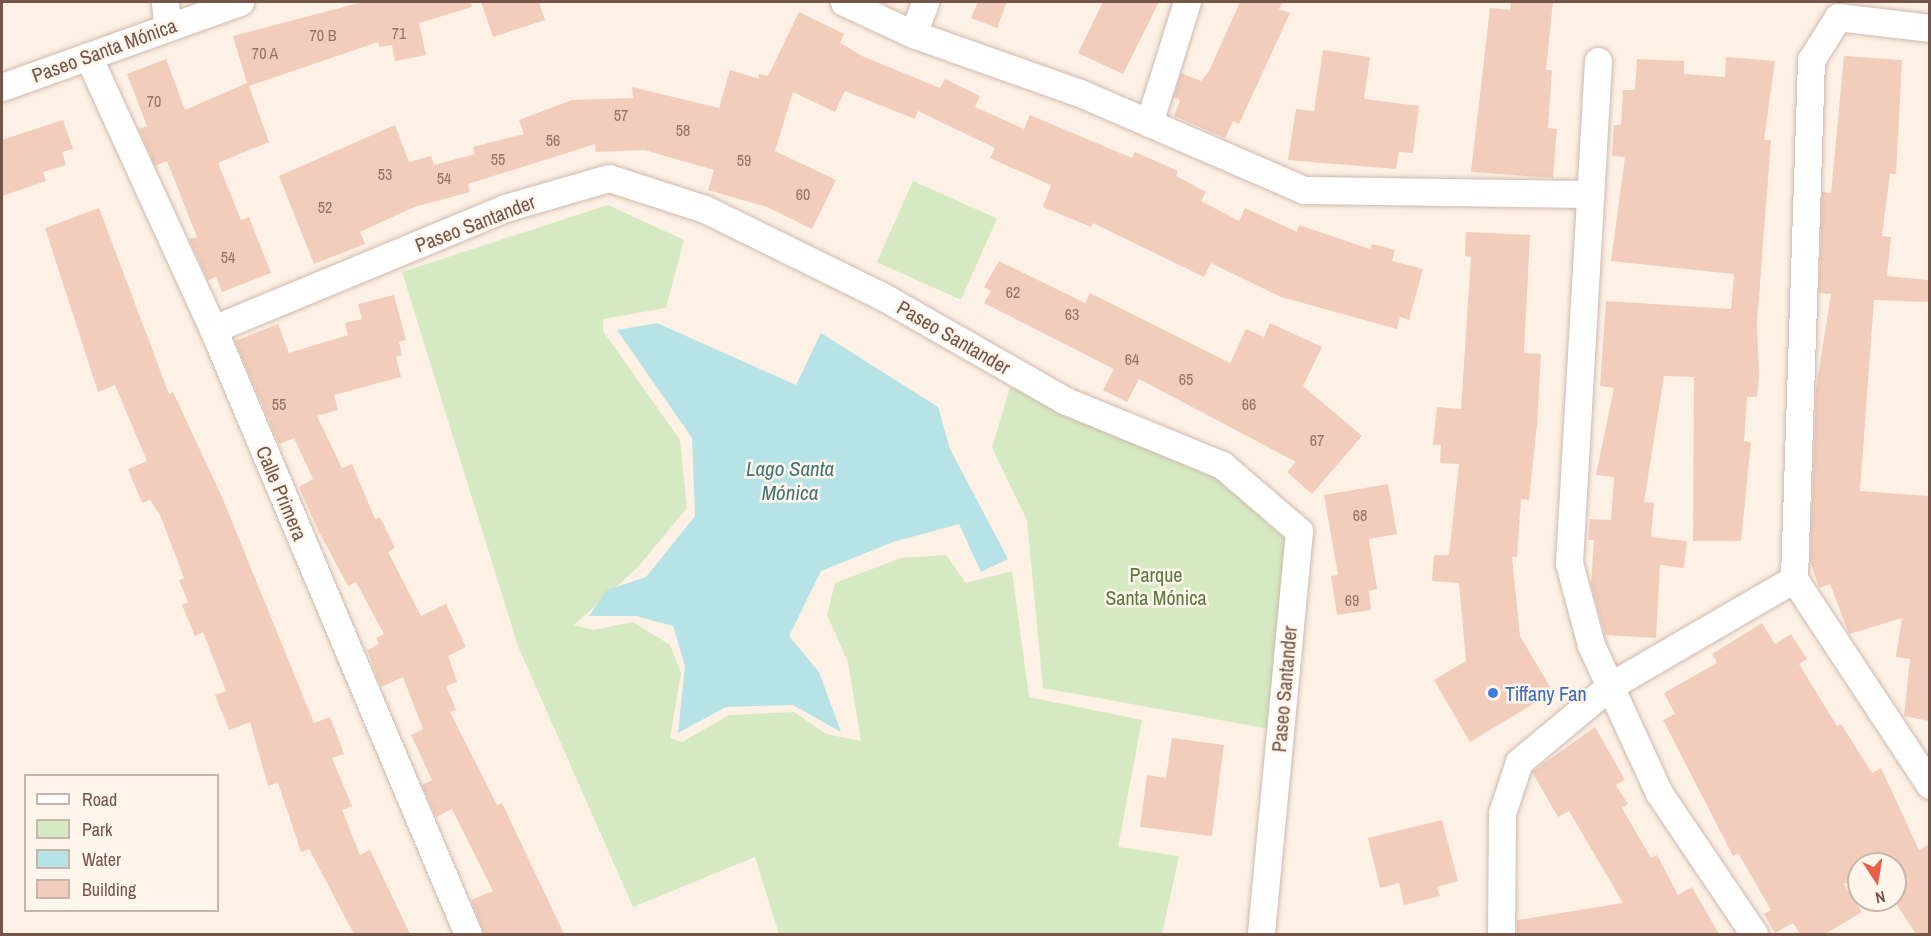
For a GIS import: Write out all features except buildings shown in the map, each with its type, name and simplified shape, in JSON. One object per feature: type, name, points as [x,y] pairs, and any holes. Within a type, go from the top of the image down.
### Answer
[{"type":"street","name":"Paseo Santa Mónica","points":[[2,87],[88,56],[166,14],[240,2]]},
{"type":"street","points":[[844,2],[913,34],[1149,123],[1304,190],[1590,194]]},
{"type":"street","points":[[913,34],[925,2]]},
{"type":"street","points":[[1149,123],[1187,2]]},
{"type":"street","points":[[1929,28],[1838,17],[1811,60],[1794,579],[1929,785]]},
{"type":"street","name":"Calle Primera","points":[[88,56],[213,329],[468,934]]},
{"type":"street","points":[[1598,61],[1569,563],[1591,645],[1659,793],[1754,934]]},
{"type":"street","name":"Paseo Santander","points":[[213,329],[505,208],[609,178],[705,209],[880,295],[1066,401],[1222,465],[1299,531],[1261,934]]},
{"type":"street","points":[[1501,934],[1502,813],[1519,762],[1610,686],[1794,579]]},
{"type":"green space","points":[[913,181],[997,218],[961,300],[877,262]]},
{"type":"green space","points":[[608,205],[684,240],[666,308],[603,319],[603,331],[680,440],[687,508],[638,567],[574,625],[594,630],[633,622],[670,645],[681,673],[670,738],[682,742],[729,715],[794,712],[826,734],[861,741],[848,662],[827,615],[835,583],[901,558],[946,555],[966,583],[1012,571],[1029,697],[1142,720],[1118,847],[1179,856],[1162,934],[779,934],[755,857],[633,907],[518,646],[402,272]]},
{"type":"green space","name":"Parque Santa Mónica","points":[[1010,387],[1212,472],[1287,541],[1270,729],[1043,688],[1027,520],[992,448]]},
{"type":"water","name":"Lago Santa Mónica","points":[[657,323],[796,385],[821,333],[938,407],[950,449],[1008,559],[981,572],[959,524],[893,542],[821,571],[789,636],[819,672],[841,732],[793,705],[726,707],[678,733],[685,666],[673,626],[636,616],[589,616],[607,590],[646,577],[695,516],[692,438],[617,330]]},
{"type":"place","name":"Tiffany Fan","points":[[1493,693]]}]
